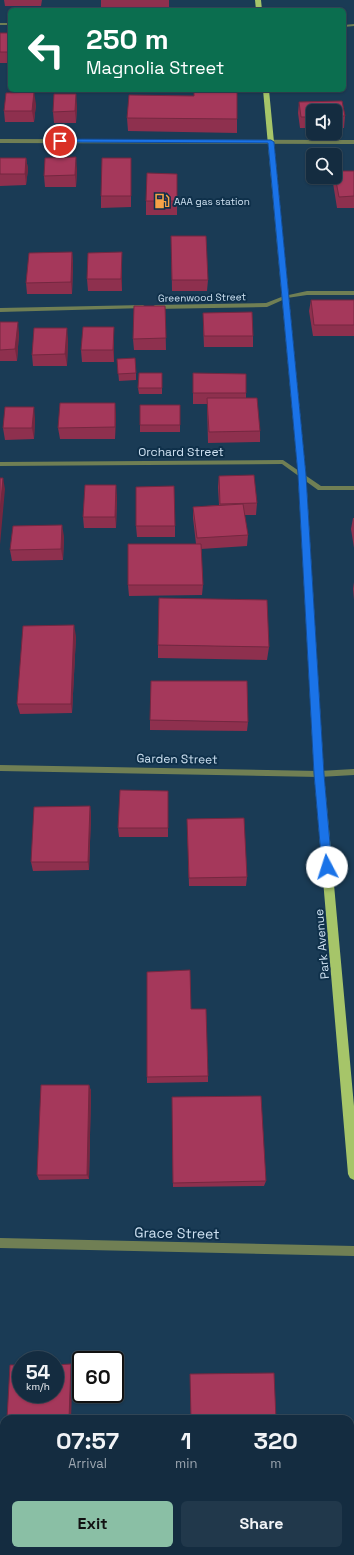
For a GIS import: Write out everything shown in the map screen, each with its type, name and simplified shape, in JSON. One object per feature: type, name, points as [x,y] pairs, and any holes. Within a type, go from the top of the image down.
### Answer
[{"type":"main road","name":"Park Avenue","points":[[266,92],[302,475],[319,774],[354,1174]]},
{"type":"street","points":[[0,141],[354,142]]},
{"type":"street","name":"Greenwood Street","points":[[0,310],[267,305],[286,297],[307,293],[354,293]]},
{"type":"street","name":"Orchard Street","points":[[0,464],[283,462],[320,488],[354,488]]},
{"type":"street","name":"Garden Street","points":[[0,768],[319,774],[354,772]]},
{"type":"street","name":"Grace Street","points":[[0,1243],[354,1252]]},
{"type":"building","points":[[0,33],[8,33],[8,52],[0,52]]},
{"type":"building","points":[[34,92],[32,111],[4,111],[6,93]]},
{"type":"building","points":[[194,92],[237,92],[237,119],[127,118],[129,95],[194,96]]},
{"type":"building","points":[[54,94],[76,94],[75,111],[53,112]]},
{"type":"building","points":[[342,101],[345,116],[342,116],[342,104],[306,104],[306,117],[301,117],[299,102]]},
{"type":"building","points":[[76,157],[75,175],[44,176],[45,158]]},
{"type":"building","points":[[0,158],[26,158],[25,174],[0,174]]},
{"type":"building","points":[[102,158],[131,158],[131,196],[101,196]]},
{"type":"building","points":[[342,171],[354,171],[354,196],[339,197],[337,184],[342,184]]},
{"type":"building","points":[[147,173],[177,174],[177,201],[146,201]]},
{"type":"building","points":[[171,236],[206,236],[208,280],[172,280]]},
{"type":"building","points":[[72,252],[71,282],[26,283],[29,253]]},
{"type":"building","points":[[122,252],[121,279],[87,279],[88,253]]},
{"type":"building","points":[[311,300],[354,300],[354,325],[314,325]]},
{"type":"building","points":[[134,306],[165,306],[166,338],[133,339]]},
{"type":"building","points":[[252,312],[253,336],[204,336],[203,313]]},
{"type":"building","points":[[0,322],[18,322],[15,349],[0,350]]},
{"type":"building","points":[[83,327],[114,327],[113,350],[81,350]]},
{"type":"building","points":[[34,328],[67,328],[65,354],[32,355]]},
{"type":"building","points":[[135,358],[136,373],[118,374],[117,359]]},
{"type":"building","points":[[139,373],[162,373],[162,388],[138,388]]},
{"type":"building","points":[[193,373],[246,374],[246,393],[193,393]]},
{"type":"building","points":[[207,398],[257,398],[260,431],[209,432]]},
{"type":"building","points":[[60,403],[115,403],[115,427],[58,428]]},
{"type":"building","points":[[140,405],[180,405],[180,425],[140,425]]},
{"type":"building","points":[[5,407],[34,407],[32,428],[3,428]]},
{"type":"building","points":[[254,475],[257,503],[220,504],[219,476]]},
{"type":"building","points":[[0,478],[3,478],[0,512]]},
{"type":"building","points":[[85,485],[116,485],[115,517],[83,517]]},
{"type":"building","points":[[174,486],[175,526],[136,526],[136,487]]},
{"type":"building","points":[[243,504],[248,535],[197,538],[193,507]]},
{"type":"building","points":[[62,525],[61,549],[10,550],[13,526]]},
{"type":"building","points":[[128,544],[201,544],[203,585],[128,585]]},
{"type":"building","points":[[159,598],[267,600],[269,647],[158,645]]},
{"type":"building","points":[[74,625],[71,704],[17,704],[23,626]]},
{"type":"building","points":[[151,681],[247,681],[248,722],[150,720]]},
{"type":"building","points":[[120,790],[168,791],[168,828],[118,828]]},
{"type":"building","points":[[90,806],[88,862],[31,862],[34,807]]},
{"type":"building","points":[[244,818],[247,877],[189,878],[187,819]]},
{"type":"building","points":[[190,970],[191,1009],[206,1009],[208,1076],[147,1077],[147,972]]},
{"type":"building","points":[[41,1085],[89,1085],[87,1175],[37,1175]]},
{"type":"building","points":[[261,1096],[266,1181],[173,1183],[172,1097]]},
{"type":"building","points":[[64,1364],[71,1364],[69,1415],[7,1415],[10,1365],[12,1365],[12,1403],[64,1403]]},
{"type":"building","points":[[274,1373],[276,1415],[191,1415],[190,1374]]},
{"type":"place","name":"AAA gas station","points":[[162,201]]},
{"type":"route","points":[[60,141],[271,142],[302,475],[319,774],[327,867]]}]
